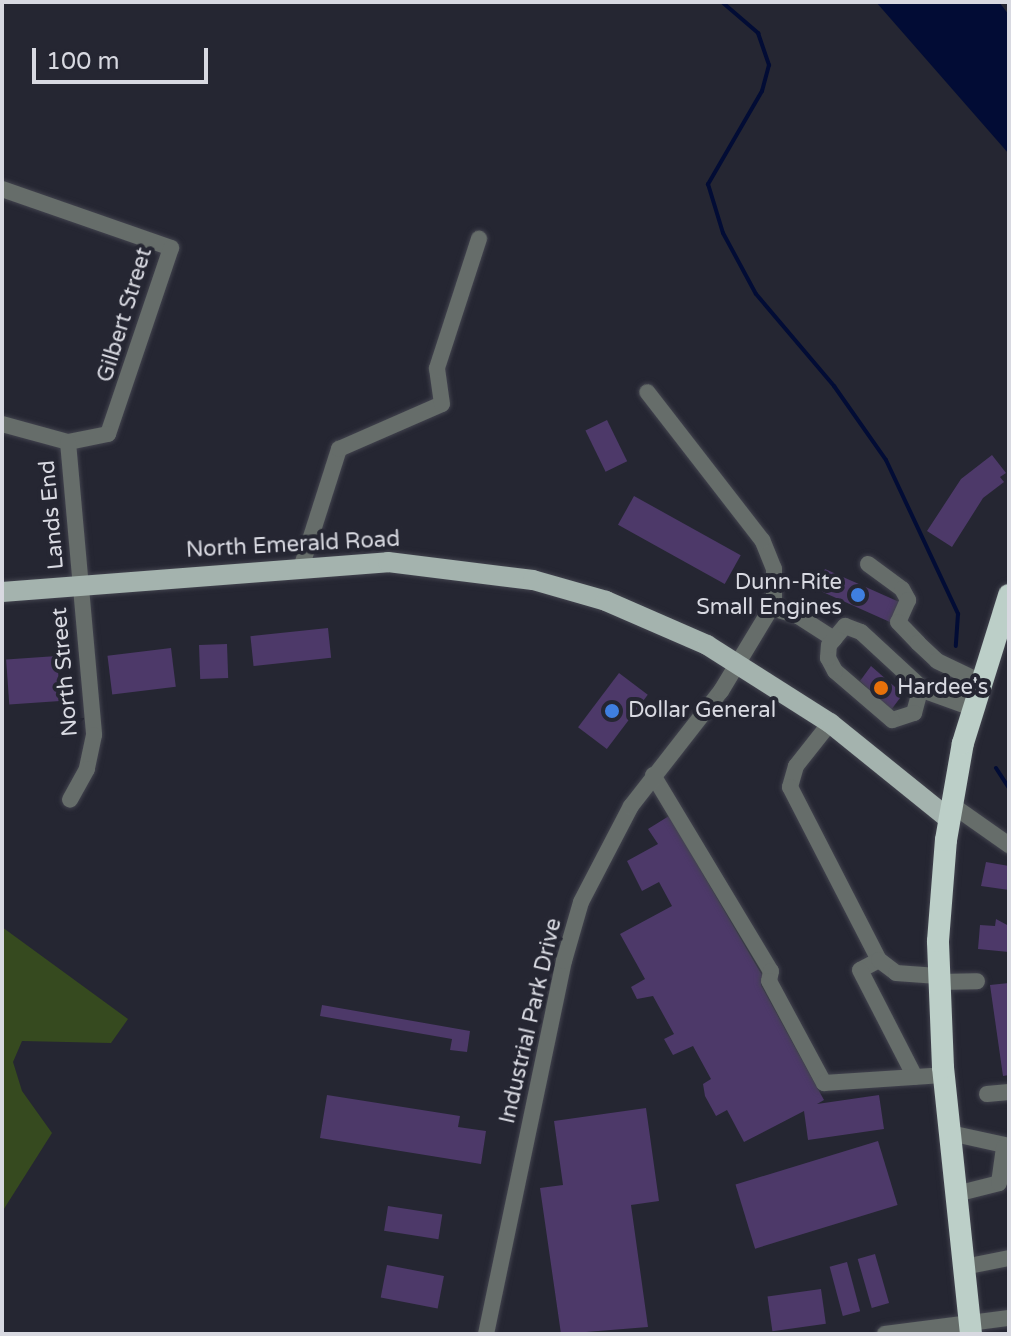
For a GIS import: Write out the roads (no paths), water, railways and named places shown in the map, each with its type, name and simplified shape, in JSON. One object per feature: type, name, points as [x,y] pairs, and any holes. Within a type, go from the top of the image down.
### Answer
[{"type":"highway","points":[[971,1328],[943,1075],[938,979],[950,812],[979,681],[1009,595]]},
{"type":"main road","name":"North Emerald Road","points":[[2,592],[302,565],[434,564],[533,580],[647,618],[707,645],[830,723],[950,812]]},
{"type":"street","name":"Gilbert Street","points":[[2,189],[171,248],[110,431],[68,442]]},
{"type":"street","points":[[302,565],[339,449],[442,404],[437,368],[479,239]]},
{"type":"street","points":[[647,392],[762,540],[776,581],[772,608],[798,616],[834,639]]},
{"type":"street","points":[[2,424],[68,442]]},
{"type":"street","name":"Lands End","points":[[68,442],[79,583]]},
{"type":"street","points":[[868,564],[902,589],[908,600],[898,622],[937,661],[979,681]]},
{"type":"street","name":"North Street","points":[[70,800],[87,769],[94,742],[79,583]]},
{"type":"street","name":"Industrial Park Drive","points":[[486,1334],[572,928],[603,855],[653,775],[738,666],[772,608]]},
{"type":"street","points":[[921,687],[914,713],[892,720],[835,671],[827,652],[845,626],[861,632],[921,687],[972,708]]},
{"type":"street","points":[[830,723],[796,766],[790,787],[879,960],[896,973],[977,981]]},
{"type":"street","points":[[653,775],[771,971],[769,981],[824,1083],[943,1075]]},
{"type":"street","points":[[950,812],[1009,845]]},
{"type":"street","points":[[879,960],[860,970],[915,1077]]},
{"type":"street","points":[[987,1094],[1009,1092]]},
{"type":"street","points":[[950,1133],[990,1139],[1006,1146],[999,1183],[956,1194]]},
{"type":"street","points":[[964,1267],[1009,1258]]},
{"type":"street","points":[[885,1334],[971,1328],[1009,1318]]},
{"type":"water","points":[[876,2],[999,2],[1009,15],[1009,154]]},
{"type":"waterway","points":[[722,2],[758,33],[769,65],[762,91],[708,184],[723,233],[756,294],[834,386],[886,460],[958,614],[956,646]]},
{"type":"waterway","points":[[996,768],[1009,788]]},
{"type":"place","name":"Dunn-Rite Small Engines","points":[[858,595]]},
{"type":"place","name":"Hardee's","points":[[881,688]]},
{"type":"place","name":"Dollar General","points":[[612,711]]}]
